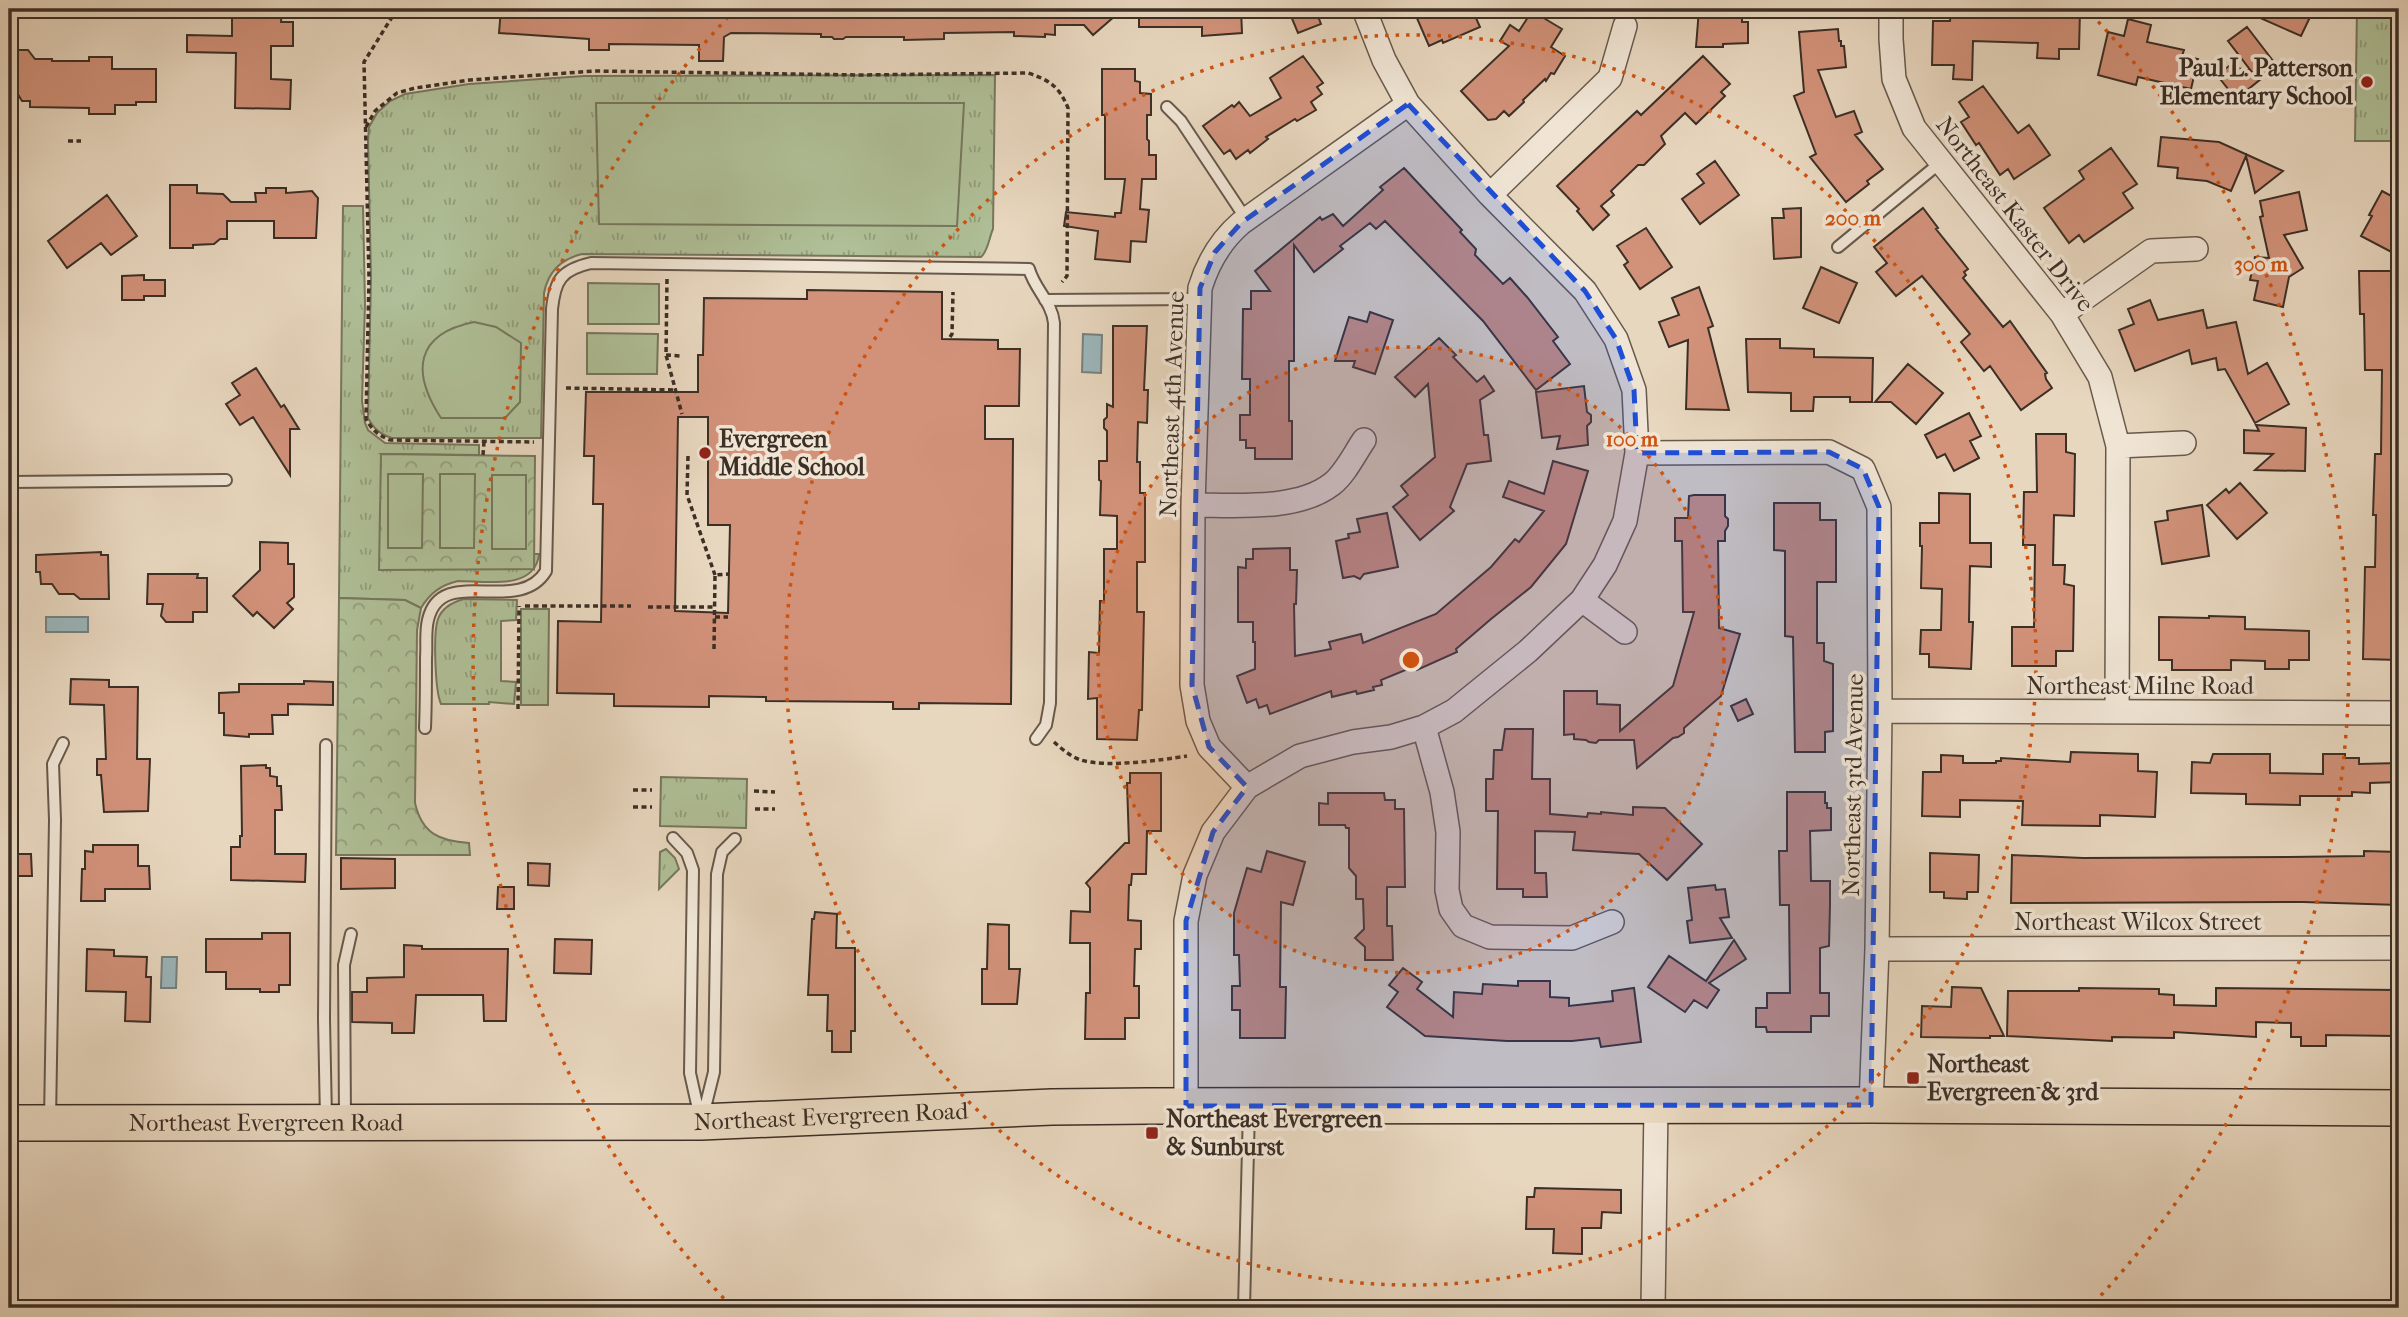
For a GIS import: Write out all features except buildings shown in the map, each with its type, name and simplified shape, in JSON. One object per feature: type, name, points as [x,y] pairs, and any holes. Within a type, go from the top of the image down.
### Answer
[{"type":"main road","name":"Northeast Evergreen Road","points":[[9,1123],[701,1122],[1052,1107],[1186,1106],[1871,1105],[2399,1108]]},
{"type":"street","points":[[1186,1106],[1186,921],[1195,875],[1213,832],[1247,786],[1300,756],[1353,742],[1391,737],[1424,727],[1454,710],[1528,651],[1582,600],[1605,565],[1625,521],[1637,453],[1633,390],[1616,339],[1585,291],[1490,195],[1408,104],[1384,60],[1364,9]]},
{"type":"street","name":"Northeast Kaster Drive","points":[[1891,9],[1894,79],[1914,128],[2062,314],[2100,377],[2119,446],[2117,712]]},
{"type":"street","points":[[1490,195],[1610,78],[1625,26]]},
{"type":"street","name":"Northeast 4th Avenue","points":[[1247,786],[1209,747],[1198,721],[1192,685],[1198,299],[1206,270],[1227,235],[1408,104]]},
{"type":"street","points":[[2062,314],[2151,251],[2196,249]]},
{"type":"street","points":[[1193,505],[1265,505],[1311,497],[1334,483],[1364,440]]},
{"type":"street","points":[[2119,446],[2185,443]]},
{"type":"street","name":"Northeast 3rd Avenue","points":[[1637,453],[1829,452],[1863,469],[1879,507],[1877,949],[1871,1105]]},
{"type":"street","points":[[1582,600],[1625,632]]},
{"type":"street","name":"Northeast Milne Road","points":[[1880,711],[2399,713]]},
{"type":"street","points":[[1424,727],[1442,792],[1448,832],[1447,890],[1451,909],[1463,926],[1490,937],[1572,938],[1612,922]]},
{"type":"street","name":"Northeast Wilcox Street","points":[[1877,949],[2399,948]]},
{"type":"street","points":[[1653,1308],[1656,1106]]},
{"type":"lane","points":[[1167,107],[1181,121],[1246,219]]},
{"type":"lane","points":[[1838,247],[1941,162]]},
{"type":"lane","points":[[425,728],[427,629],[430,613],[441,600],[456,592],[512,592],[530,588],[541,580],[546,571],[552,309],[558,280],[567,271],[591,263],[1029,269],[1033,283],[1054,315],[1055,332],[1051,704],[1046,725],[1036,739]]},
{"type":"lane","points":[[1045,300],[1198,299]]},
{"type":"lane","points":[[9,482],[226,480]]},
{"type":"lane","points":[[50,1123],[55,820],[53,764],[63,743]]},
{"type":"lane","points":[[326,745],[324,1018],[335,1122]]},
{"type":"lane","points":[[673,838],[687,853],[693,870],[690,1073],[701,1122]]},
{"type":"lane","points":[[701,1122],[714,1072],[717,874],[722,852],[735,839]]},
{"type":"lane","points":[[335,1122],[344,965],[351,934]]},
{"type":"lane","points":[[1244,1308],[1249,1106]]},
{"type":"path","points":[[397,9],[364,62],[369,278],[366,419],[372,429],[390,440],[541,442]]},
{"type":"path","points":[[366,127],[375,111],[397,93],[482,79],[595,71],[859,75],[1028,73],[1053,82],[1062,93],[1068,108],[1067,276],[1062,282]]},
{"type":"path","points":[[68,141],[80,141]]},
{"type":"path","points":[[667,276],[666,355],[682,414]]},
{"type":"path","points":[[950,337],[953,292]]},
{"type":"path","points":[[666,355],[681,356]]},
{"type":"path","points":[[561,388],[676,390]]},
{"type":"path","points":[[483,455],[484,442]]},
{"type":"path","points":[[688,456],[687,495],[715,575],[714,649]]},
{"type":"path","points":[[715,575],[729,575]]},
{"type":"path","points":[[518,709],[519,599]]},
{"type":"path","points":[[519,606],[631,607]]},
{"type":"path","points":[[648,607],[715,607]]},
{"type":"path","points":[[715,617],[728,617]]},
{"type":"path","points":[[1054,742],[1068,754],[1089,761],[1150,762],[1187,756]]},
{"type":"path","points":[[633,790],[652,790]]},
{"type":"path","points":[[754,792],[775,792]]},
{"type":"path","points":[[633,807],[652,807]]},
{"type":"path","points":[[755,809],[775,809]]},
{"type":"highlighted area","points":[[1408,104],[1585,291],[1616,339],[1634,390],[1637,453],[1829,452],[1863,469],[1879,507],[1871,1105],[1186,1106],[1186,921],[1213,832],[1247,787],[1209,747],[1192,685],[1200,288],[1215,252],[1241,223]]},
{"type":"green space","name":"Paul L. Patterson Elementary School","points":[[2357,9],[2399,9],[2399,141],[2355,141]]},
{"type":"green space","points":[[995,75],[993,229],[981,257],[582,254],[557,267],[544,293],[541,438],[392,438],[378,431],[368,418],[371,278],[368,141],[369,127],[377,113],[390,101],[405,94],[469,84],[584,76]]},
{"type":"green space","points":[[596,103],[964,103],[957,226],[599,224]]},
{"type":"green space","points":[[343,206],[363,206],[365,304],[362,401],[368,430],[385,443],[479,445],[479,455],[381,454],[533,568],[529,574],[519,579],[495,582],[458,581],[436,590],[421,608],[405,600],[339,598]]},
{"type":"green space","points":[[588,283],[659,284],[659,324],[588,324]]},
{"type":"green space","points":[[474,322],[496,327],[521,343],[520,402],[505,418],[441,418],[425,385],[424,357],[440,336]]},
{"type":"green space","points":[[587,333],[658,334],[657,374],[587,374]]},
{"type":"green space","points":[[381,454],[535,456],[534,569],[379,570]]},
{"type":"green space","points":[[388,474],[423,474],[422,548],[388,548]]},
{"type":"green space","points":[[440,474],[475,474],[474,548],[440,548]]},
{"type":"green space","points":[[492,475],[526,475],[526,549],[492,549]]},
{"type":"green space","points":[[534,554],[539,554],[536,566],[534,568]]},
{"type":"green space","points":[[339,598],[405,600],[421,608],[417,630],[415,803],[422,822],[428,829],[441,838],[469,843],[470,855],[336,855]]},
{"type":"green space","points":[[464,599],[517,600],[516,620],[501,621],[501,681],[516,682],[514,704],[441,704],[436,675],[436,626],[445,609]]},
{"type":"green space","points":[[521,609],[549,609],[548,705],[521,705]]},
{"type":"green space","points":[[661,777],[747,779],[746,828],[660,826]]},
{"type":"green space","points":[[666,849],[675,858],[679,869],[659,889],[660,852]]},
{"type":"water","points":[[1083,334],[1102,335],[1101,373],[1082,372]]},
{"type":"water","points":[[46,617],[88,617],[88,632],[46,632]]},
{"type":"water","points":[[162,957],[177,957],[176,988],[161,988]]},
{"type":"place","name":"Paul L. Patterson Elementary School","points":[[2367,82]]},
{"type":"place","name":"Evergreen Middle School","points":[[705,453]]},
{"type":"place","name":"Northeast Evergreen & 3rd","points":[[1913,1078]]},
{"type":"place","name":"Northeast Evergreen & Sunburst","points":[[1152,1133]]}]
